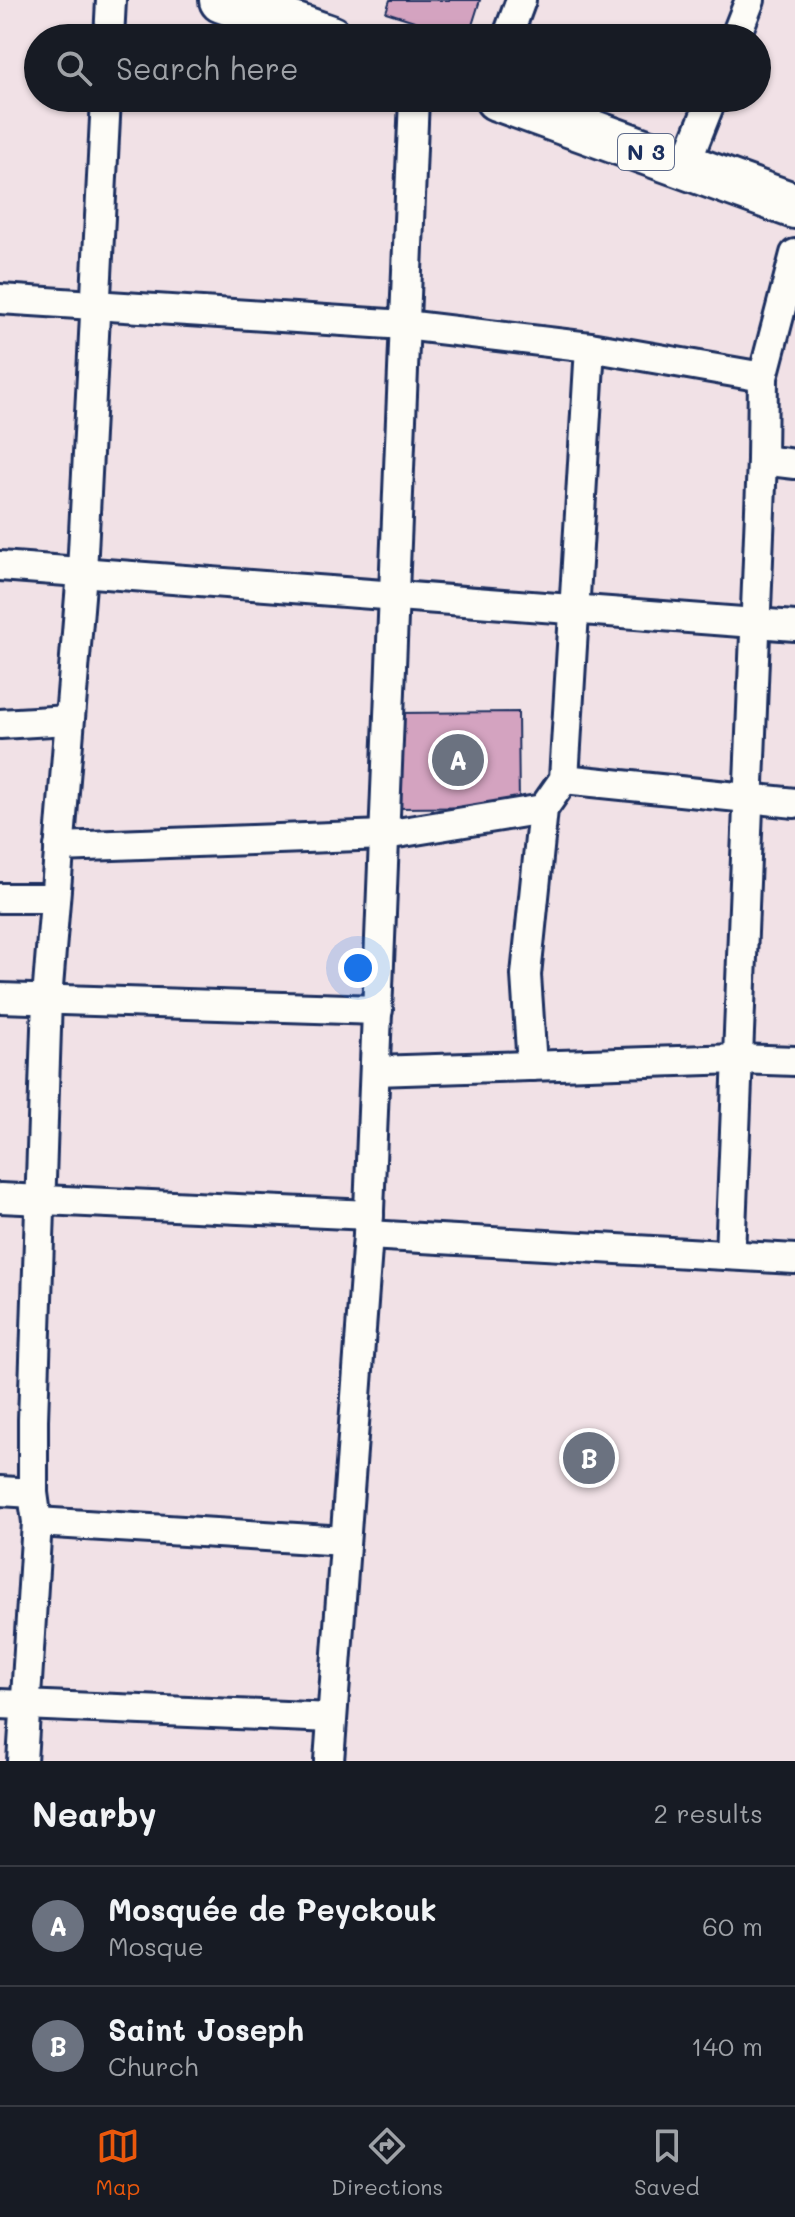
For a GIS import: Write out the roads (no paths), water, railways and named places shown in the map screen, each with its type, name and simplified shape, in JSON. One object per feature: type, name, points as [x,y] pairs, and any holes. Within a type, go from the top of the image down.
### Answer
[{"type":"main road","points":[[222,0],[272,8],[303,24]]},
{"type":"main road","name":"N 3","points":[[536,112],[795,206]]},
{"type":"street","points":[[110,24],[111,0]]},
{"type":"street","points":[[512,24],[521,0]]},
{"type":"street","points":[[741,24],[750,0]]},
{"type":"street","points":[[22,1761],[13,1704],[37,1522],[33,1493],[47,999],[82,572],[105,112]]},
{"type":"street","points":[[333,1761],[332,1718],[369,1225],[413,112]]},
{"type":"street","points":[[685,166],[706,112]]},
{"type":"street","points":[[730,1255],[763,377],[795,254]]},
{"type":"street","points":[[0,299],[405,325],[590,347],[763,377]]},
{"type":"street","points":[[532,1066],[526,975],[543,809],[564,779],[590,347]]},
{"type":"street","points":[[762,460],[795,464]]},
{"type":"street","points":[[0,566],[795,626]]},
{"type":"street","points":[[0,724],[69,720]]},
{"type":"street","points":[[564,779],[795,803]]},
{"type":"street","points":[[59,847],[385,835],[543,809]]},
{"type":"street","points":[[0,898],[55,898]]},
{"type":"street","points":[[0,998],[378,1010]]},
{"type":"street","points":[[375,1071],[738,1059],[795,1061]]},
{"type":"street","points":[[0,1198],[795,1259]]},
{"type":"street","points":[[0,1491],[33,1493]]},
{"type":"street","points":[[37,1522],[345,1541]]},
{"type":"street","points":[[13,1704],[332,1718]]},
{"type":"place","name":"Mosquée de Peyckouk","points":[[458,760]]},
{"type":"place","name":"Saint Joseph","points":[[589,1458]]}]
